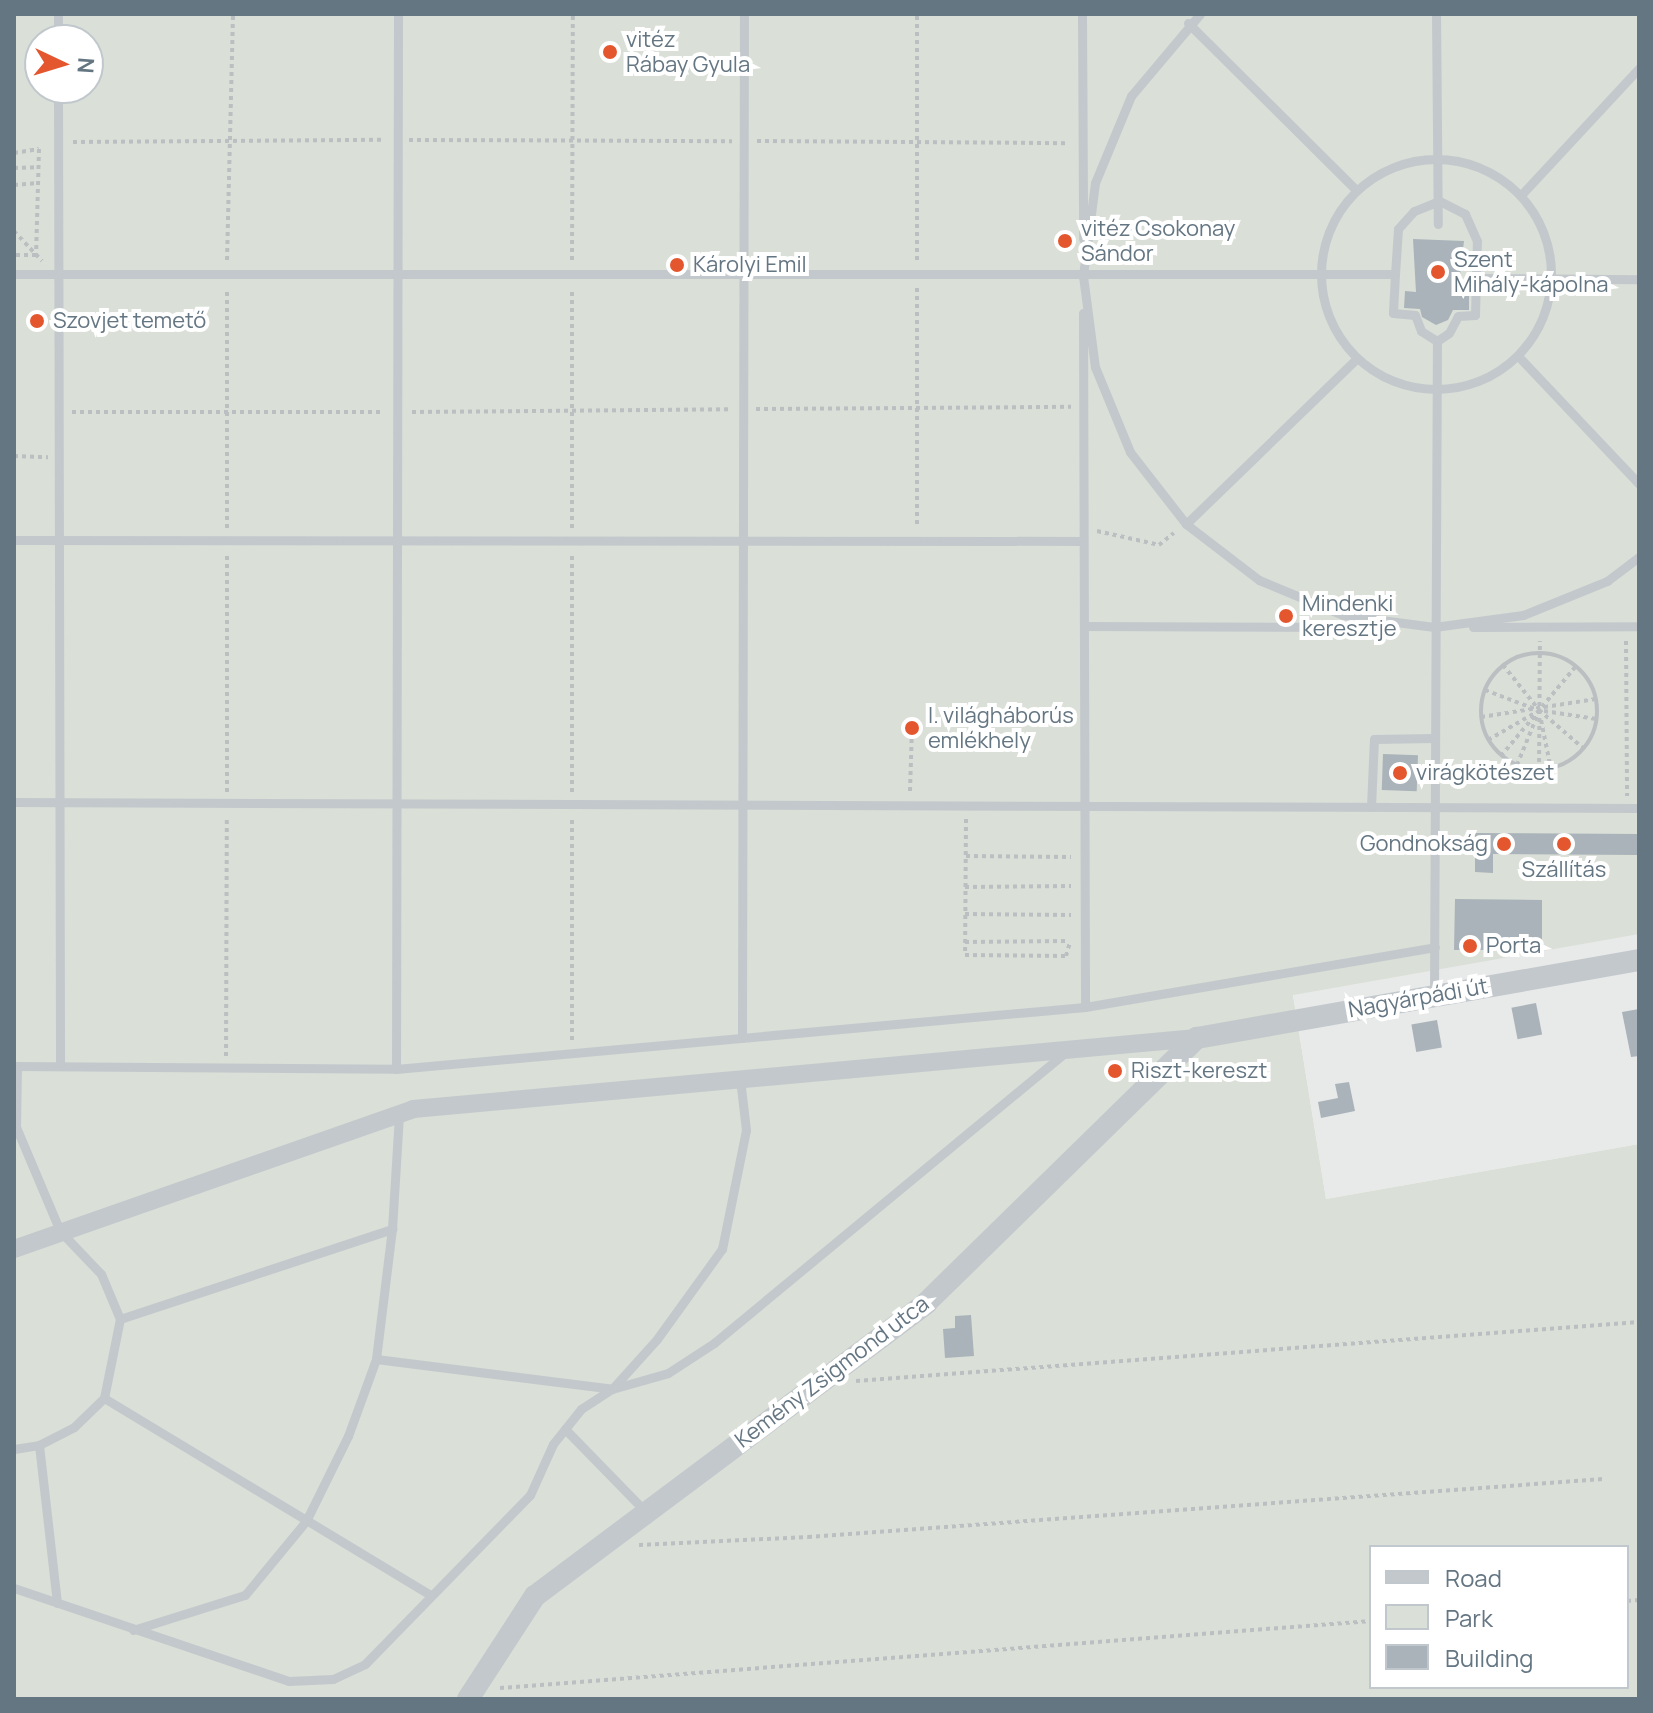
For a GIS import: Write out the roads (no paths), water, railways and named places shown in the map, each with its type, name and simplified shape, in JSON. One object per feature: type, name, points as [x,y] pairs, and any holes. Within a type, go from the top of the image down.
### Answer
[{"type":"street","name":"Nagyárpádi út","points":[[1197,1038],[1639,960]]},
{"type":"street","points":[[14,1249],[399,1113],[1197,1038]]},
{"type":"street","name":"Kemény Zsigmond utca","points":[[471,1694],[535,1596],[926,1303],[1197,1038]]},
{"type":"lane","points":[[396,1069],[398,14]]},
{"type":"lane","points":[[742,1038],[744,14]]},
{"type":"lane","points":[[1082,14],[1085,1007]]},
{"type":"lane","points":[[1200,14],[1188,23],[1131,96],[1095,183],[1083,276],[1095,367],[1130,452],[1186,524],[1259,580],[1287,592],[1343,615],[1434,627],[1523,615],[1607,581],[1639,557]]},
{"type":"lane","points":[[1436,14],[1438,224]]},
{"type":"lane","points":[[1188,23],[1356,190]]},
{"type":"lane","points":[[1522,194],[1639,68]]},
{"type":"lane","points":[[58,104],[60,1066]]},
{"type":"lane","points":[[1439,159],[1480,166],[1522,194],[1546,234],[1553,280],[1543,322],[1519,357],[1481,383],[1436,391],[1393,383],[1356,359],[1329,320],[1320,274],[1329,228],[1356,190],[1390,167],[1439,159]]},
{"type":"lane","points":[[1439,201],[1465,214],[1477,241],[1475,315],[1458,316],[1449,333],[1437,341],[1421,331],[1415,315],[1393,313],[1398,229],[1414,211],[1439,201]]},
{"type":"lane","points":[[14,274],[1395,274]]},
{"type":"lane","points":[[1476,278],[1639,279]]},
{"type":"lane","points":[[1434,994],[1437,341]]},
{"type":"lane","points":[[1519,357],[1639,484]]},
{"type":"lane","points":[[1186,524],[1356,359]]},
{"type":"lane","points":[[14,540],[1083,541]]},
{"type":"lane","points":[[1085,626],[1639,626]]},
{"type":"lane","points":[[1371,807],[1374,739],[1434,738]]},
{"type":"lane","points":[[14,802],[1639,808]]},
{"type":"lane","points":[[14,1449],[39,1445],[74,1427],[104,1398],[120,1319],[101,1274],[60,1231],[16,1127],[16,1066],[396,1069],[1085,1007],[1435,947]]},
{"type":"lane","points":[[376,1359],[612,1389],[668,1373],[714,1343],[1069,1050]]},
{"type":"lane","points":[[14,1588],[289,1681],[333,1679],[365,1664],[530,1495],[565,1429],[581,1409],[612,1389],[657,1339],[722,1249],[746,1130],[740,1079]]},
{"type":"lane","points":[[133,1630],[245,1595],[306,1521],[348,1436],[376,1359],[392,1229],[399,1113]]},
{"type":"lane","points":[[120,1319],[392,1229]]},
{"type":"lane","points":[[104,1398],[430,1595]]},
{"type":"lane","points":[[565,1429],[646,1512]]},
{"type":"lane","points":[[39,1445],[57,1603]]},
{"type":"place","name":"vitéz Rábay Gyula","points":[[610,52]]},
{"type":"place","name":"vitéz Csokonay Sándor","points":[[1065,241]]},
{"type":"place","name":"Károlyi Emil","points":[[677,265]]},
{"type":"place","name":"Szent Mihály-kápolna","points":[[1438,272]]},
{"type":"place","name":"Szovjet temető","points":[[37,321]]},
{"type":"place","name":"Mindenki keresztje","points":[[1286,616]]},
{"type":"place","name":"I. világháborús emlékhely","points":[[912,728]]},
{"type":"place","name":"virágkötészet","points":[[1400,773]]},
{"type":"place","name":"Gondnokság","points":[[1504,844]]},
{"type":"place","name":"Szállítás","points":[[1564,844]]},
{"type":"place","name":"Porta","points":[[1470,946]]},
{"type":"place","name":"Riszt-kereszt","points":[[1115,1071]]}]
